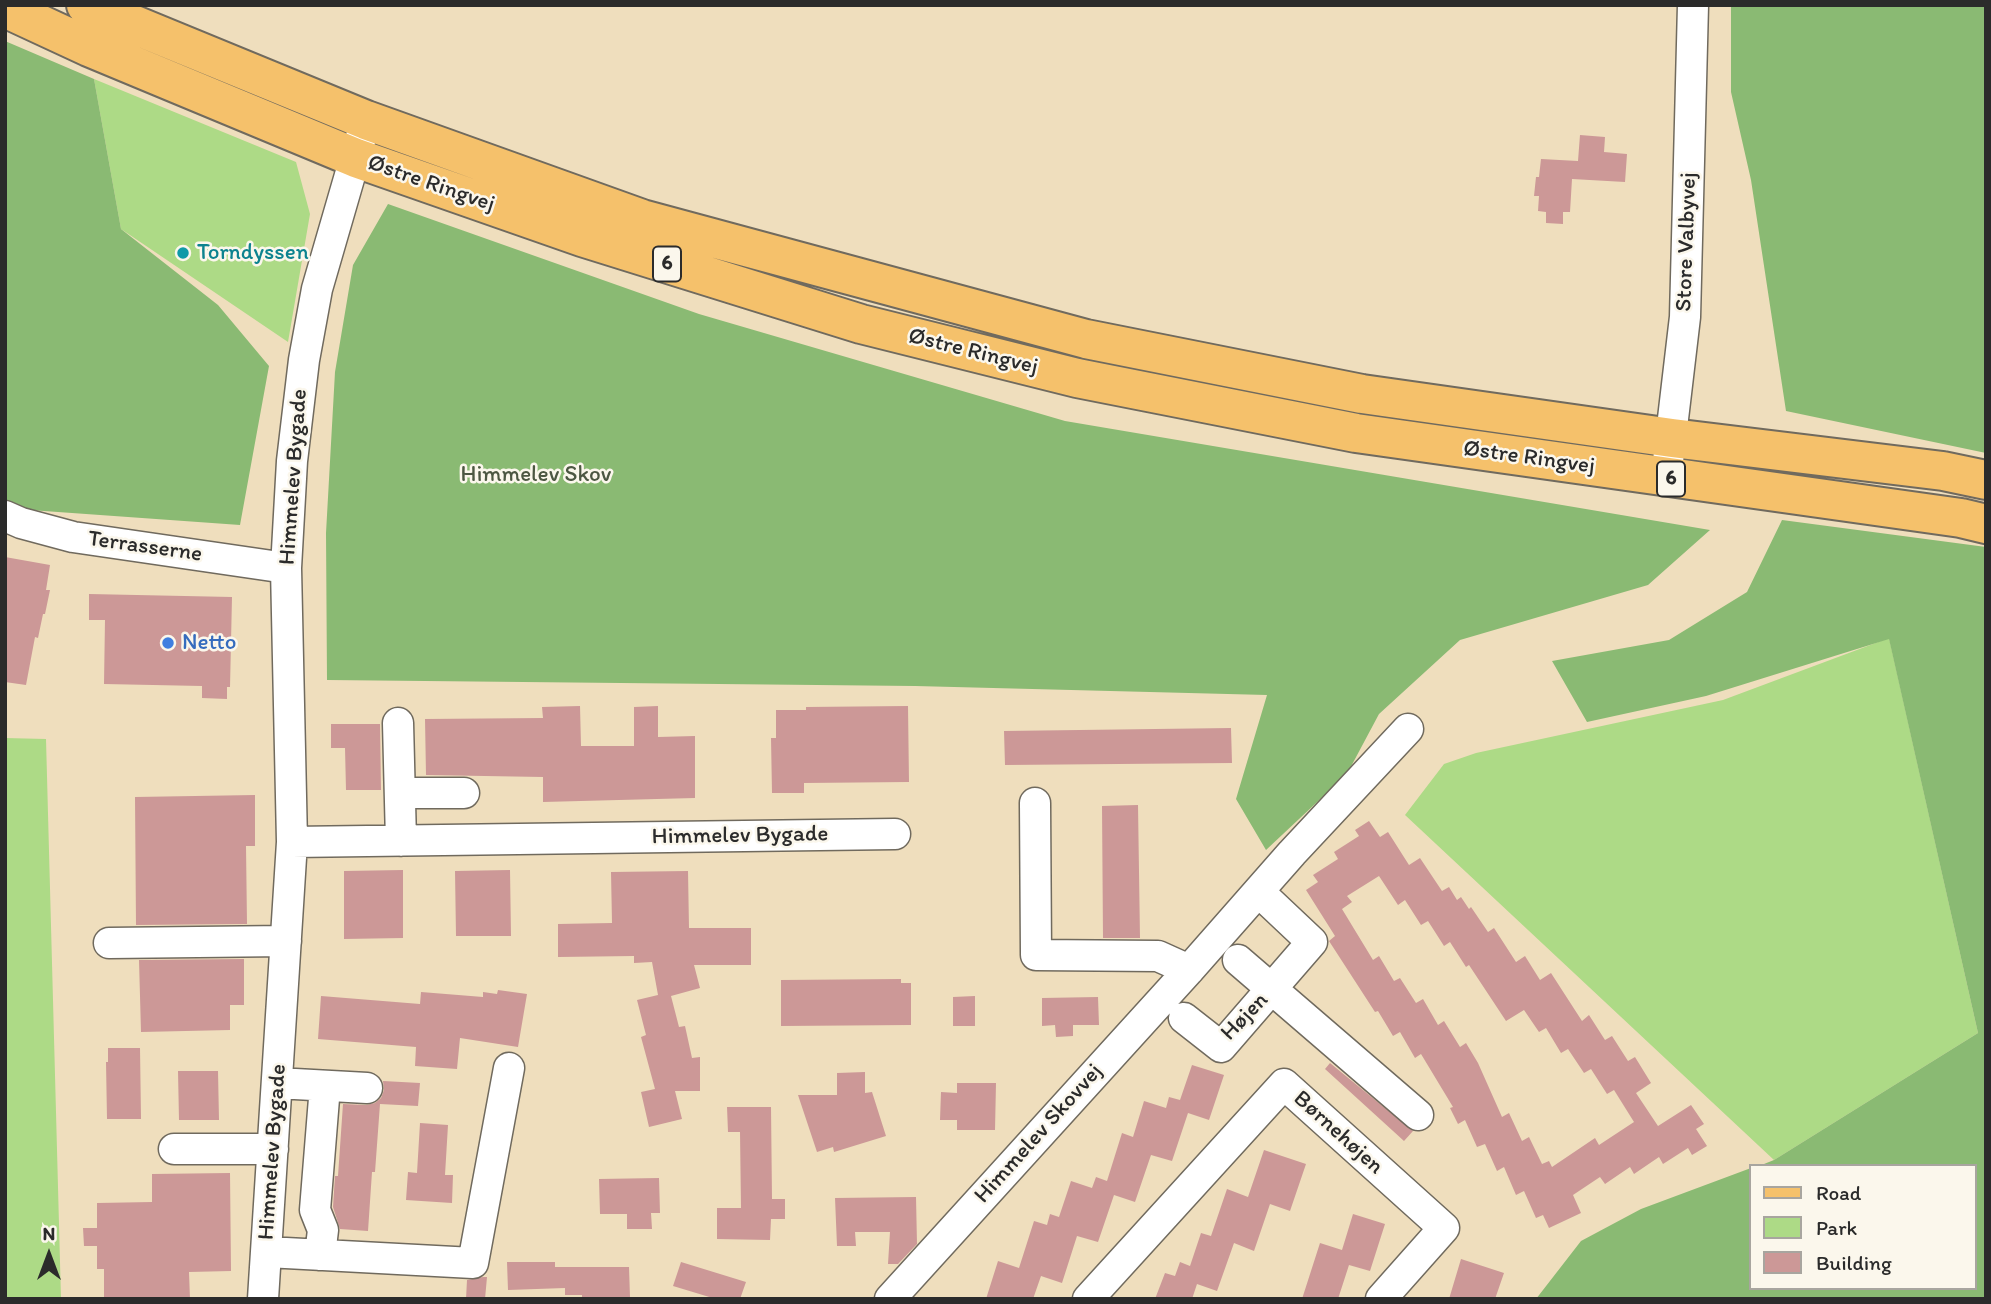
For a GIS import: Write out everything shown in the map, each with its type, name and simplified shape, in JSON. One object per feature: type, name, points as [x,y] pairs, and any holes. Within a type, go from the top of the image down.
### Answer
[{"type":"main road","name":"Østre Ringvej","points":[[86,5],[366,120],[642,219],[1086,339],[1362,394],[1672,438],[1942,471],[1986,481]]},
{"type":"main road","name":"Østre Ringvej","points":[[5,8],[89,47],[356,158],[583,237],[861,324],[1077,378],[1356,433],[1961,518],[1986,524]]},
{"type":"street","name":"Store Valbyvej","points":[[1666,478],[1685,317],[1692,5]]},
{"type":"street","name":"Himmelev Bygade","points":[[264,1299],[292,842],[286,568],[292,461],[308,335],[317,289],[366,120]]},
{"type":"street","name":"Terrasserne","points":[[5,516],[73,537],[286,568]]},
{"type":"street","points":[[398,723],[401,841]]},
{"type":"street","name":"Himmelev Skovvej","points":[[890,1299],[1292,853],[1408,729]]},
{"type":"street","points":[[400,793],[464,793]]},
{"type":"street","points":[[1035,803],[1036,955],[1158,956],[1189,970]]},
{"type":"street","name":"Himmelev Bygade","points":[[292,842],[895,834]]},
{"type":"street","name":"Højen","points":[[1184,1018],[1221,1047],[1312,942],[1259,892]]},
{"type":"street","points":[[109,943],[286,941]]},
{"type":"street","name":"Højen","points":[[1238,960],[1271,989]]},
{"type":"street","points":[[1271,989],[1418,1115]]},
{"type":"street","name":"Himmelev Bygade","points":[[267,1252],[473,1263],[509,1068]]},
{"type":"street","points":[[277,1083],[366,1088]]},
{"type":"street","name":"Børnehøjen","points":[[1088,1299],[1284,1084],[1444,1228],[1381,1299]]},
{"type":"street","points":[[320,1255],[323,1230],[315,1210],[325,1086]]},
{"type":"street","points":[[174,1149],[273,1149]]},
{"type":"green space","points":[[1731,5],[1986,5],[1986,453],[1786,411],[1751,180],[1731,92]]},
{"type":"green space","points":[[5,41],[94,79],[121,229],[218,305],[269,366],[240,525],[30,510],[5,501]]},
{"type":"green space","points":[[94,79],[296,162],[310,214],[288,342],[121,229]]},
{"type":"green space","name":"Himmelev Skov","points":[[388,204],[699,314],[1065,421],[1710,530],[1648,585],[1460,640],[1379,714],[1347,774],[1266,850],[1236,799],[1267,695],[915,686],[327,680],[326,533],[335,372],[353,265]]},
{"type":"green space","points":[[1782,520],[1986,547],[1986,1299],[1536,1299],[1581,1241],[1641,1209],[1750,1168],[1750,1290],[1977,1290],[1977,1164],[1764,1164],[1978,1033],[1889,639],[1706,696],[1587,722],[1552,661],[1669,640],[1747,592]]},
{"type":"green space","points":[[1889,638],[1978,1033],[1774,1160],[1405,815],[1444,764],[1476,753],[1723,700]]},
{"type":"green space","points":[[5,738],[46,739],[61,1299],[5,1299]]},
{"type":"building","points":[[1580,135],[1605,137],[1604,152],[1627,154],[1625,182],[1572,179],[1570,212],[1563,212],[1563,224],[1546,223],[1546,212],[1538,211],[1539,196],[1534,196],[1541,159],[1578,161]]},
{"type":"building","points":[[5,557],[50,565],[46,590],[50,590],[38,638],[35,637],[26,685],[5,682]]},
{"type":"building","name":"Netto","points":[[89,594],[232,597],[230,687],[227,687],[227,699],[202,698],[202,686],[104,684],[105,620],[89,620]]},
{"type":"building","points":[[580,706],[581,746],[634,746],[634,707],[658,706],[658,737],[695,736],[695,798],[543,802],[543,777],[426,775],[425,719],[543,718],[542,707]]},
{"type":"building","points":[[908,706],[909,782],[804,783],[804,793],[772,793],[771,738],[776,738],[776,710]]},
{"type":"building","points":[[331,724],[380,724],[381,790],[346,790],[345,748],[331,748]]},
{"type":"building","points":[[1231,728],[1232,763],[1005,765],[1004,731]]},
{"type":"building","points":[[255,795],[255,846],[246,846],[247,924],[136,925],[135,797]]},
{"type":"building","points":[[1138,805],[1140,938],[1103,938],[1102,806]]},
{"type":"building","points":[[1369,821],[1380,837],[1388,832],[1409,865],[1420,858],[1442,891],[1449,887],[1457,900],[1461,897],[1469,909],[1471,907],[1488,932],[1494,928],[1516,962],[1525,956],[1540,980],[1551,973],[1582,1021],[1589,1015],[1605,1040],[1612,1036],[1628,1061],[1635,1057],[1651,1083],[1636,1093],[1658,1126],[1691,1105],[1704,1124],[1696,1129],[1707,1146],[1692,1155],[1688,1148],[1663,1164],[1659,1157],[1634,1174],[1630,1167],[1605,1184],[1600,1177],[1573,1195],[1581,1213],[1549,1228],[1543,1215],[1536,1218],[1524,1191],[1516,1195],[1504,1167],[1497,1171],[1485,1144],[1477,1147],[1465,1120],[1458,1124],[1450,1108],[1453,1107],[1421,1054],[1415,1058],[1400,1032],[1393,1036],[1329,941],[1335,936],[1306,890],[1318,882],[1313,875],[1338,859],[1334,852],[1359,836],[1355,830]],"holes":[[[1379,876],[1398,905],[1405,900],[1421,925],[1428,921],[1444,946],[1450,942],[1466,967],[1469,965],[1506,1021],[1524,1010],[1539,1032],[1546,1028],[1561,1053],[1568,1049],[1584,1073],[1591,1069],[1607,1094],[1614,1090],[1634,1122],[1599,1145],[1595,1138],[1552,1167],[1549,1161],[1542,1164],[1529,1137],[1522,1141],[1509,1113],[1502,1117],[1466,1043],[1460,1047],[1444,1021],[1438,1025],[1423,999],[1416,1003],[1400,978],[1394,981],[1379,956],[1373,960],[1342,909],[1352,902],[1347,896]]]},
{"type":"building","points":[[403,870],[403,938],[344,939],[344,871]]},
{"type":"building","points":[[510,870],[511,936],[456,936],[455,871]]},
{"type":"building","points":[[688,871],[689,928],[751,928],[751,965],[694,965],[700,988],[671,996],[679,1027],[685,1026],[692,1058],[700,1057],[700,1091],[675,1091],[682,1119],[649,1127],[641,1092],[655,1089],[641,1037],[646,1035],[637,1000],[658,995],[652,962],[634,963],[634,956],[558,957],[558,924],[612,923],[611,872]]},
{"type":"building","points":[[244,959],[244,1005],[230,1005],[230,1030],[141,1032],[139,960]]},
{"type":"building","points":[[901,979],[901,983],[911,983],[911,1025],[781,1026],[781,980]]},
{"type":"building","points":[[498,990],[527,994],[518,1047],[460,1038],[457,1069],[415,1066],[416,1047],[318,1039],[321,996],[420,1004],[421,992],[483,997],[483,992],[497,994]]},
{"type":"building","points":[[975,996],[975,1026],[953,1026],[953,997]]},
{"type":"building","points":[[1098,997],[1099,1025],[1073,1025],[1073,1036],[1056,1037],[1055,1025],[1042,1026],[1042,998]]},
{"type":"building","points":[[108,1048],[140,1048],[141,1119],[107,1119]]},
{"type":"building","points":[[1330,1063],[1413,1131],[1404,1141],[1325,1069]]},
{"type":"building","points":[[1192,1065],[1224,1075],[1209,1120],[1188,1113],[1172,1161],[1151,1155],[1135,1202],[1114,1195],[1098,1242],[1077,1236],[1062,1283],[1041,1276],[1033,1299],[986,1299],[998,1261],[1019,1268],[1034,1221],[1047,1225],[1050,1214],[1059,1217],[1071,1181],[1092,1188],[1096,1177],[1107,1181],[1122,1133],[1133,1137],[1144,1101],[1166,1108],[1169,1097],[1180,1100]]},
{"type":"building","points":[[178,1071],[218,1071],[219,1120],[179,1120]]},
{"type":"building","points":[[865,1072],[865,1093],[872,1092],[886,1136],[834,1152],[833,1147],[817,1152],[798,1095],[837,1095],[837,1073]]},
{"type":"building","points":[[383,1081],[420,1083],[418,1106],[380,1104],[368,1231],[340,1229],[333,1207],[343,1104],[375,1103],[384,1090]]},
{"type":"building","points":[[957,1083],[996,1083],[995,1130],[957,1130],[957,1120],[940,1120],[941,1092],[957,1093]]},
{"type":"building","points":[[727,1107],[771,1107],[772,1199],[785,1199],[785,1219],[771,1219],[770,1240],[717,1239],[717,1208],[741,1208],[740,1132],[728,1132]]},
{"type":"building","points":[[420,1123],[448,1125],[445,1175],[453,1175],[452,1203],[406,1200],[408,1172],[417,1173]]},
{"type":"building","points":[[1264,1150],[1306,1164],[1290,1211],[1270,1204],[1254,1251],[1234,1243],[1217,1291],[1197,1284],[1192,1299],[1155,1299],[1165,1273],[1175,1276],[1180,1262],[1190,1266],[1201,1233],[1211,1236],[1227,1189],[1248,1197]]},
{"type":"building","points":[[230,1173],[231,1271],[189,1272],[190,1299],[104,1299],[104,1269],[97,1269],[97,1246],[84,1246],[83,1228],[97,1228],[97,1203],[152,1202],[152,1174]]},
{"type":"building","points":[[659,1178],[660,1213],[651,1213],[652,1229],[627,1229],[627,1214],[600,1214],[599,1179]]},
{"type":"building","points":[[916,1197],[917,1244],[898,1264],[888,1264],[890,1232],[855,1232],[856,1246],[837,1246],[835,1198]]},
{"type":"building","points":[[1353,1214],[1385,1224],[1370,1271],[1349,1265],[1338,1299],[1302,1299],[1320,1243],[1342,1250]]},
{"type":"building","points":[[1461,1259],[1504,1273],[1495,1299],[1449,1299]]},
{"type":"building","points":[[507,1262],[555,1262],[555,1267],[629,1267],[630,1297],[582,1298],[582,1295],[565,1295],[565,1288],[508,1290]]},
{"type":"building","points":[[681,1262],[746,1282],[740,1299],[716,1299],[673,1286]]},
{"type":"building","points":[[487,1277],[485,1299],[466,1299],[467,1280]]},
{"type":"place","name":"Torndyssen","points":[[183,253]]},
{"type":"place","name":"Netto","points":[[168,643]]}]
